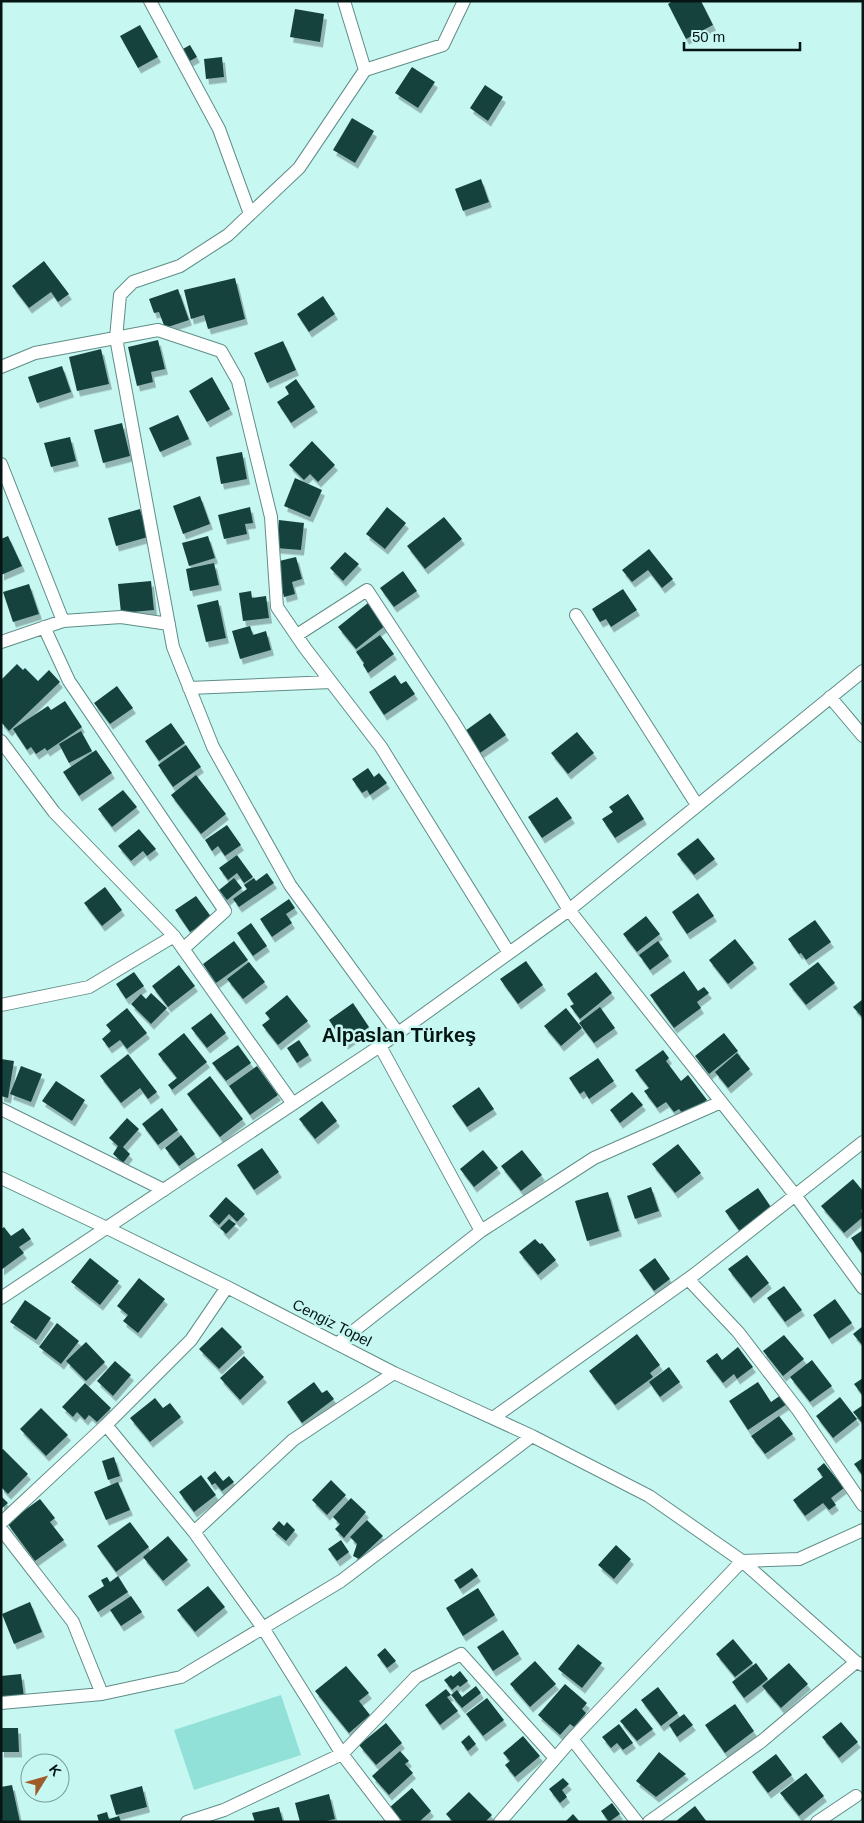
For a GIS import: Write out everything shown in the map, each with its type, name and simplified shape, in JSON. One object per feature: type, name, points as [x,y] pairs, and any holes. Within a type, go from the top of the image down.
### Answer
[{"type":"street","points":[[150,1],[219,129],[250,214]]},
{"type":"street","points":[[344,1],[365,70]]},
{"type":"street","points":[[398,1033],[290,885],[213,747],[189,688],[173,647],[116,338],[120,294],[133,282],[180,266],[228,235],[299,168],[365,70],[443,45],[464,1]]},
{"type":"street","points":[[1,367],[35,353],[158,330],[221,350],[238,381],[271,517],[277,606],[297,636],[381,747],[508,953]]},
{"type":"street","points":[[1,464],[63,621]]},
{"type":"street","points":[[297,636],[367,590],[452,721],[568,910],[795,1195],[863,1288]]},
{"type":"street","points":[[576,615],[697,805]]},
{"type":"street","points":[[1,642],[63,621],[122,617],[169,624]]},
{"type":"street","points":[[44,627],[69,682],[225,911],[183,949]]},
{"type":"street","points":[[1,1298],[380,1046],[568,910],[863,670]]},
{"type":"street","points":[[189,688],[331,682]]},
{"type":"street","points":[[830,697],[863,736]]},
{"type":"street","points":[[1,741],[54,812],[174,936],[294,1104]]},
{"type":"street","points":[[1,1005],[88,987],[174,936]]},
{"type":"street","points":[[380,1046],[481,1230]]},
{"type":"street","points":[[337,1344],[481,1230],[594,1158],[721,1102]]},
{"type":"street","points":[[1,1109],[164,1190]]},
{"type":"street","points":[[493,1418],[688,1279],[863,1142]]},
{"type":"street","name":"Cengiz Topel","points":[[1,1178],[227,1287],[394,1373],[532,1436],[649,1496],[742,1561],[860,1663]]},
{"type":"street","points":[[688,1279],[738,1332],[798,1410],[863,1505]]},
{"type":"street","points":[[1,1523],[106,1425],[191,1340],[227,1287]]},
{"type":"street","points":[[194,1532],[293,1440],[394,1373]]},
{"type":"street","points":[[106,1425],[194,1532],[263,1628],[342,1754],[394,1822]]},
{"type":"street","points":[[1,1703],[102,1694],[181,1677],[341,1581],[532,1436]]},
{"type":"street","points":[[1,1529],[72,1622],[102,1694]]},
{"type":"street","points":[[500,1822],[572,1739],[742,1561],[799,1559],[863,1530]]},
{"type":"street","points":[[187,1822],[226,1816],[342,1754],[416,1677],[461,1654],[555,1758]]},
{"type":"street","points":[[649,1822],[762,1741],[860,1663]]},
{"type":"street","points":[[572,1739],[637,1822]]},
{"type":"street","points":[[817,1822],[856,1796]]},
{"type":"shaded area","points":[[281,1695],[301,1755],[194,1790],[174,1730]]},
{"type":"building","points":[[673,1],[701,1],[713,25],[686,39],[668,4]]},
{"type":"building","points":[[295,9],[324,14],[320,42],[290,37]]},
{"type":"building","points":[[140,25],[158,57],[138,68],[120,36]]},
{"type":"building","points":[[190,45],[197,57],[188,62],[181,50]]},
{"type":"building","points":[[222,57],[224,77],[206,79],[204,59]]},
{"type":"building","points":[[412,67],[435,82],[418,108],[395,93]]},
{"type":"building","points":[[485,85],[503,97],[488,121],[470,108]]},
{"type":"building","points":[[352,118],[374,131],[355,163],[333,150]]},
{"type":"building","points":[[481,179],[489,202],[463,211],[455,189]]},
{"type":"building","points":[[44,261],[69,294],[58,302],[51,292],[29,308],[12,286]]},
{"type":"building","points":[[235,278],[245,319],[208,329],[204,315],[191,319],[184,290]]},
{"type":"building","points":[[178,289],[189,320],[165,328],[159,312],[154,313],[149,299]]},
{"type":"building","points":[[323,296],[335,314],[309,332],[297,314]]},
{"type":"building","points":[[158,340],[165,369],[151,372],[153,382],[137,386],[128,347]]},
{"type":"building","points":[[283,341],[296,370],[267,383],[254,353]]},
{"type":"building","points":[[101,349],[109,384],[77,391],[69,357]]},
{"type":"building","points":[[62,366],[71,392],[37,403],[28,377]]},
{"type":"building","points":[[212,377],[230,409],[207,422],[189,391]]},
{"type":"building","points":[[296,379],[315,407],[291,423],[277,402],[289,394],[285,387]]},
{"type":"building","points":[[178,415],[189,439],[160,452],[149,428]]},
{"type":"building","points":[[122,423],[130,456],[103,463],[94,430]]},
{"type":"building","points":[[70,437],[76,461],[51,467],[44,443]]},
{"type":"building","points":[[312,441],[335,465],[318,482],[310,474],[304,480],[289,465]]},
{"type":"building","points":[[242,452],[247,479],[221,484],[216,457]]},
{"type":"building","points":[[295,478],[322,490],[310,517],[284,506]]},
{"type":"building","points":[[200,496],[210,524],[183,534],[173,506]]},
{"type":"building","points":[[250,507],[253,523],[245,524],[247,534],[224,539],[218,515]]},
{"type":"building","points":[[387,507],[406,523],[385,549],[366,534]]},
{"type":"building","points":[[140,509],[148,537],[116,546],[108,518]]},
{"type":"building","points":[[444,517],[462,539],[425,569],[407,546]]},
{"type":"building","points":[[279,520],[304,523],[301,550],[276,548]]},
{"type":"building","points":[[8,536],[22,566],[1,575],[1,539]]},
{"type":"building","points":[[208,536],[215,558],[189,566],[182,543]]},
{"type":"building","points":[[649,549],[673,579],[662,588],[648,570],[632,582],[622,570]]},
{"type":"building","points":[[345,552],[359,564],[343,581],[330,568]]},
{"type":"building","points":[[296,557],[302,579],[292,582],[295,594],[284,597],[275,562]]},
{"type":"building","points":[[214,563],[219,585],[190,591],[186,569]]},
{"type":"building","points":[[403,571],[417,591],[394,607],[380,588]]},
{"type":"building","points":[[151,581],[154,610],[121,613],[118,584]]},
{"type":"building","points":[[29,584],[39,614],[13,622],[3,592]]},
{"type":"building","points":[[623,589],[637,610],[611,627],[606,619],[600,622],[592,609]]},
{"type":"building","points":[[251,591],[252,598],[266,596],[269,618],[243,621],[239,593]]},
{"type":"building","points":[[218,600],[226,638],[206,642],[197,605]]},
{"type":"building","points":[[368,603],[386,625],[356,649],[338,627]]},
{"type":"building","points":[[250,626],[253,635],[266,631],[271,650],[240,659],[232,631]]},
{"type":"building","points":[[380,635],[394,654],[368,673],[356,652]]},
{"type":"building","points":[[17,664],[23,670],[25,668],[38,681],[49,670],[60,682],[9,731],[1,722],[1,680]]},
{"type":"building","points":[[395,675],[401,684],[406,681],[415,694],[384,715],[369,692]]},
{"type":"building","points":[[117,686],[133,708],[110,724],[94,703]]},
{"type":"building","points":[[65,701],[82,727],[47,751],[45,748],[36,754],[31,747],[27,750],[13,729],[48,706],[51,710]]},
{"type":"building","points":[[490,713],[506,735],[480,753],[465,731]]},
{"type":"building","points":[[171,723],[185,743],[159,761],[145,741]]},
{"type":"building","points":[[81,731],[92,751],[69,763],[59,744]]},
{"type":"building","points":[[577,732],[594,753],[568,774],[551,753]]},
{"type":"building","points":[[186,745],[201,767],[173,787],[158,765]]},
{"type":"building","points":[[96,750],[112,773],[79,796],[63,772]]},
{"type":"building","points":[[368,768],[374,777],[379,773],[387,783],[370,795],[367,790],[362,793],[352,779]]},
{"type":"building","points":[[196,775],[226,814],[201,834],[171,795]]},
{"type":"building","points":[[123,790],[137,807],[112,827],[98,809]]},
{"type":"building","points":[[628,794],[644,819],[615,838],[602,819],[613,812],[609,807]]},
{"type":"building","points":[[557,797],[572,818],[542,838],[528,817]]},
{"type":"building","points":[[227,825],[241,845],[225,856],[218,846],[212,851],[205,840]]},
{"type":"building","points":[[139,829],[156,849],[147,856],[143,851],[131,861],[118,846]]},
{"type":"building","points":[[698,838],[715,859],[694,875],[677,854]]},
{"type":"building","points":[[237,855],[253,877],[244,883],[237,873],[228,880],[219,868]]},
{"type":"building","points":[[267,873],[274,883],[239,907],[233,899],[247,889],[244,885],[254,878],[256,881]]},
{"type":"building","points":[[234,878],[242,888],[227,900],[219,890]]},
{"type":"building","points":[[105,887],[122,910],[102,926],[84,903]]},
{"type":"building","points":[[698,893],[714,916],[687,934],[672,912]]},
{"type":"building","points":[[196,896],[212,918],[190,932],[175,910]]},
{"type":"building","points":[[289,899],[295,908],[286,914],[292,923],[272,937],[260,919]]},
{"type":"building","points":[[646,916],[660,934],[637,952],[623,934]]},
{"type":"building","points":[[815,920],[831,942],[806,960],[788,939]]},
{"type":"building","points":[[251,923],[267,946],[253,956],[237,933]]},
{"type":"building","points":[[735,939],[754,963],[728,984],[709,960]]},
{"type":"building","points":[[234,941],[248,960],[216,983],[203,964]]},
{"type":"building","points":[[658,941],[669,956],[650,970],[639,955]]},
{"type":"building","points":[[526,961],[543,985],[518,1004],[500,979]]},
{"type":"building","points":[[249,962],[265,982],[243,999],[227,979]]},
{"type":"building","points":[[818,962],[835,983],[806,1005],[789,984]]},
{"type":"building","points":[[179,965],[195,986],[168,1007],[152,986]]},
{"type":"building","points":[[684,971],[698,991],[704,987],[709,993],[697,1002],[701,1008],[674,1028],[650,995]]},
{"type":"building","points":[[134,972],[144,986],[126,999],[116,984]]},
{"type":"building","points":[[596,972],[612,993],[580,1019],[570,1006],[574,1004],[567,994]]},
{"type":"building","points":[[151,993],[167,1008],[151,1024],[131,1004],[141,994],[146,999]]},
{"type":"building","points":[[287,995],[308,1021],[278,1045],[262,1025],[270,1019],[265,1013]]},
{"type":"building","points":[[863,999],[863,1018],[853,1007]]},
{"type":"building","points":[[353,1003],[369,1027],[345,1044],[329,1020]]},
{"type":"building","points":[[600,1007],[615,1028],[594,1043],[579,1023]]},
{"type":"building","points":[[127,1008],[147,1033],[127,1049],[120,1040],[109,1048],[102,1039],[111,1031],[106,1025]]},
{"type":"building","points":[[566,1008],[582,1028],[561,1046],[544,1026]]},
{"type":"building","points":[[211,1013],[226,1033],[207,1048],[191,1028]]},
{"type":"building","points":[[184,1033],[207,1062],[172,1090],[168,1085],[177,1078],[158,1054]]},
{"type":"building","points":[[724,1033],[738,1051],[709,1074],[695,1056]]},
{"type":"building","points":[[299,1040],[309,1055],[297,1063],[287,1048]]},
{"type":"building","points":[[238,1045],[251,1063],[226,1081],[212,1063]]},
{"type":"building","points":[[663,1050],[669,1058],[666,1061],[681,1081],[688,1075],[707,1100],[685,1117],[679,1109],[674,1112],[666,1102],[657,1108],[644,1091],[649,1088],[635,1070]]},
{"type":"building","points":[[737,1053],[750,1069],[728,1088],[715,1072]]},
{"type":"building","points":[[128,1054],[157,1092],[148,1099],[140,1088],[121,1103],[100,1076]]},
{"type":"building","points":[[598,1058],[614,1081],[589,1099],[584,1091],[580,1094],[569,1078]]},
{"type":"building","points":[[1,1059],[14,1061],[8,1098],[1,1096]]},
{"type":"building","points":[[21,1066],[42,1074],[31,1102],[10,1094]]},
{"type":"building","points":[[257,1066],[278,1095],[250,1115],[229,1086]]},
{"type":"building","points":[[210,1076],[243,1119],[220,1137],[187,1094]]},
{"type":"building","points":[[56,1081],[85,1100],[72,1121],[42,1101]]},
{"type":"building","points":[[479,1087],[494,1109],[467,1127],[452,1106]]},
{"type":"building","points":[[632,1092],[643,1105],[620,1123],[610,1110]]},
{"type":"building","points":[[322,1101],[337,1121],[315,1139],[299,1119]]},
{"type":"building","points":[[162,1108],[178,1130],[158,1145],[142,1124]]},
{"type":"building","points":[[127,1118],[139,1129],[123,1147],[130,1154],[123,1163],[113,1154],[118,1146],[109,1138]]},
{"type":"building","points":[[181,1135],[195,1154],[179,1166],[165,1148]]},
{"type":"building","points":[[678,1144],[701,1173],[675,1193],[652,1164]]},
{"type":"building","points":[[262,1148],[279,1172],[254,1190],[237,1165]]},
{"type":"building","points":[[483,1150],[498,1168],[474,1187],[460,1169]]},
{"type":"building","points":[[522,1150],[542,1175],[521,1191],[501,1166]]},
{"type":"building","points":[[853,1179],[863,1191],[863,1209],[861,1210],[863,1217],[844,1233],[821,1206]]},
{"type":"building","points":[[651,1187],[659,1211],[635,1219],[627,1196]]},
{"type":"building","points":[[758,1188],[773,1210],[741,1233],[725,1211]]},
{"type":"building","points":[[608,1192],[619,1231],[587,1241],[575,1201]]},
{"type":"building","points":[[226,1197],[245,1214],[237,1222],[229,1214],[219,1225],[209,1216]]},
{"type":"building","points":[[229,1219],[236,1224],[226,1234],[220,1228]]},
{"type":"building","points":[[4,1227],[11,1236],[23,1228],[31,1239],[19,1247],[24,1253],[1,1270],[1,1229]]},
{"type":"building","points":[[863,1230],[863,1255],[851,1238]]},
{"type":"building","points":[[535,1239],[540,1244],[542,1243],[556,1260],[538,1275],[519,1252]]},
{"type":"building","points":[[747,1255],[769,1283],[751,1298],[728,1269]]},
{"type":"building","points":[[90,1258],[119,1281],[100,1305],[71,1282]]},
{"type":"building","points":[[655,1258],[670,1279],[654,1291],[639,1270]]},
{"type":"building","points":[[139,1278],[165,1299],[138,1333],[123,1321],[128,1315],[117,1306]]},
{"type":"building","points":[[784,1286],[802,1310],[785,1322],[767,1298]]},
{"type":"building","points":[[835,1299],[852,1323],[829,1339],[813,1315]]},
{"type":"building","points":[[25,1300],[51,1318],[36,1340],[10,1322]]},
{"type":"building","points":[[57,1323],[79,1341],[61,1364],[39,1347]]},
{"type":"building","points":[[863,1326],[863,1346],[853,1334]]},
{"type":"building","points":[[222,1327],[242,1347],[219,1369],[199,1349]]},
{"type":"building","points":[[637,1334],[660,1365],[650,1373],[653,1377],[615,1405],[589,1371]]},
{"type":"building","points":[[784,1335],[804,1359],[783,1376],[763,1351]]},
{"type":"building","points":[[86,1342],[105,1362],[86,1381],[66,1361]]},
{"type":"building","points":[[738,1347],[753,1367],[737,1379],[734,1374],[723,1383],[706,1361],[717,1353],[722,1360]]},
{"type":"building","points":[[244,1356],[264,1377],[240,1400],[220,1378]]},
{"type":"building","points":[[812,1360],[832,1386],[810,1402],[790,1377]]},
{"type":"building","points":[[115,1361],[131,1375],[113,1396],[97,1381]]},
{"type":"building","points":[[669,1367],[680,1382],[660,1397],[649,1382]]},
{"type":"building","points":[[863,1378],[863,1396],[854,1384]]},
{"type":"building","points":[[314,1382],[322,1393],[327,1390],[334,1399],[302,1423],[287,1402]]},
{"type":"building","points":[[758,1382],[771,1402],[781,1395],[787,1404],[748,1430],[729,1401]]},
{"type":"building","points":[[85,1383],[111,1408],[97,1422],[89,1415],[85,1420],[77,1412],[73,1417],[62,1407]]},
{"type":"building","points":[[840,1397],[857,1419],[833,1438],[816,1416]]},
{"type":"building","points":[[155,1398],[163,1408],[170,1403],[181,1417],[150,1442],[130,1418]]},
{"type":"building","points":[[863,1405],[863,1424],[853,1412]]},
{"type":"building","points":[[41,1408],[68,1435],[46,1456],[20,1429]]},
{"type":"building","points":[[779,1416],[793,1434],[765,1454],[751,1436]]},
{"type":"building","points":[[3,1449],[28,1474],[8,1494],[1,1487],[1,1450]]},
{"type":"building","points":[[114,1457],[120,1476],[108,1480],[102,1461]]},
{"type":"building","points":[[863,1458],[863,1476],[854,1464]]},
{"type":"building","points":[[824,1463],[844,1488],[831,1498],[836,1505],[829,1510],[823,1503],[805,1516],[793,1500],[823,1477],[817,1469]]},
{"type":"building","points":[[215,1471],[223,1481],[229,1476],[234,1482],[222,1491],[215,1483],[212,1485],[207,1478]]},
{"type":"building","points":[[201,1475],[216,1495],[194,1512],[179,1492]]},
{"type":"building","points":[[331,1480],[346,1495],[327,1515],[312,1500]]},
{"type":"building","points":[[118,1482],[130,1510],[106,1520],[94,1492]]},
{"type":"building","points":[[1,1496],[8,1503],[1,1509]]},
{"type":"building","points":[[351,1498],[366,1512],[344,1538],[335,1529],[340,1524],[333,1517]]},
{"type":"building","points":[[40,1499],[55,1518],[50,1522],[64,1540],[35,1561],[7,1523]]},
{"type":"building","points":[[367,1520],[383,1536],[359,1559],[353,1556],[357,1544],[350,1537]]},
{"type":"building","points":[[279,1521],[284,1526],[287,1522],[295,1530],[286,1541],[272,1529]]},
{"type":"building","points":[[130,1522],[149,1547],[116,1572],[97,1546]]},
{"type":"building","points":[[168,1536],[188,1560],[163,1581],[143,1557]]},
{"type":"building","points":[[341,1540],[349,1552],[337,1561],[328,1549]]},
{"type":"building","points":[[616,1545],[631,1559],[614,1579],[598,1565]]},
{"type":"building","points":[[472,1568],[478,1576],[460,1589],[454,1580]]},
{"type":"building","points":[[118,1576],[128,1592],[98,1612],[88,1596],[104,1586],[101,1580],[107,1577],[110,1582]]},
{"type":"building","points":[[208,1586],[225,1607],[195,1632],[177,1610]]},
{"type":"building","points":[[478,1588],[495,1615],[463,1636],[446,1608]]},
{"type":"building","points":[[131,1596],[142,1612],[121,1626],[110,1610]]},
{"type":"building","points":[[30,1602],[42,1632],[14,1644],[2,1614]]},
{"type":"building","points":[[503,1630],[519,1654],[493,1671],[477,1647]]},
{"type":"building","points":[[733,1639],[753,1663],[735,1677],[716,1654]]},
{"type":"building","points":[[578,1644],[602,1663],[582,1688],[558,1669]]},
{"type":"building","points":[[385,1648],[396,1661],[387,1668],[377,1655]]},
{"type":"building","points":[[535,1661],[556,1684],[530,1707],[510,1684]]},
{"type":"building","points":[[756,1663],[768,1679],[744,1698],[732,1682]]},
{"type":"building","points":[[789,1663],[808,1684],[781,1708],[762,1686]]},
{"type":"building","points":[[346,1666],[369,1693],[359,1701],[370,1715],[349,1733],[315,1691]]},
{"type":"building","points":[[460,1671],[468,1681],[452,1690],[444,1680],[451,1675],[453,1677]]},
{"type":"building","points":[[21,1674],[24,1697],[1,1700],[1,1676]]},
{"type":"building","points":[[565,1684],[587,1703],[582,1709],[586,1713],[574,1727],[570,1724],[560,1735],[538,1715]]},
{"type":"building","points":[[476,1686],[481,1693],[462,1708],[451,1695],[457,1690],[462,1697]]},
{"type":"building","points":[[658,1687],[678,1713],[661,1726],[641,1700]]},
{"type":"building","points":[[446,1689],[451,1695],[447,1697],[458,1711],[440,1725],[425,1705]]},
{"type":"building","points":[[487,1698],[504,1720],[483,1736],[466,1714]]},
{"type":"building","points":[[735,1704],[754,1731],[725,1753],[705,1725]]},
{"type":"building","points":[[636,1708],[653,1729],[637,1741],[620,1721]]},
{"type":"building","points":[[684,1714],[693,1725],[677,1737],[669,1725]]},
{"type":"building","points":[[841,1722],[858,1742],[839,1758],[822,1737]]},
{"type":"building","points":[[386,1723],[402,1743],[376,1765],[359,1745]]},
{"type":"building","points":[[619,1724],[633,1743],[623,1750],[617,1743],[611,1748],[602,1737]]},
{"type":"building","points":[[1,1728],[18,1728],[19,1752],[1,1752]]},
{"type":"building","points":[[469,1735],[476,1744],[468,1751],[461,1742]]},
{"type":"building","points":[[523,1736],[540,1756],[515,1777],[505,1765],[510,1761],[503,1753]]},
{"type":"building","points":[[400,1751],[409,1761],[405,1764],[413,1773],[389,1795],[372,1776]]},
{"type":"building","points":[[659,1752],[686,1774],[656,1797],[636,1781]]},
{"type":"building","points":[[776,1754],[792,1775],[768,1793],[752,1772]]},
{"type":"building","points":[[806,1773],[824,1796],[799,1816],[780,1793]]},
{"type":"building","points":[[563,1778],[569,1784],[562,1790],[567,1797],[560,1803],[549,1789]]},
{"type":"building","points":[[12,1785],[20,1822],[1,1822],[1,1787]]},
{"type":"building","points":[[142,1786],[147,1807],[116,1815],[110,1795]]},
{"type":"building","points":[[412,1788],[431,1811],[419,1822],[403,1822],[390,1807]]},
{"type":"building","points":[[469,1792],[492,1815],[485,1822],[453,1822],[446,1814]]},
{"type":"building","points":[[329,1794],[335,1819],[322,1822],[300,1822],[295,1803]]},
{"type":"building","points":[[612,1803],[620,1814],[609,1822],[601,1811]]},
{"type":"building","points":[[695,1806],[707,1822],[675,1822]]},
{"type":"building","points":[[279,1807],[283,1822],[255,1822],[252,1813]]},
{"type":"building","points":[[107,1812],[109,1819],[119,1816],[121,1822],[99,1822],[97,1815]]},
{"type":"building","points":[[573,1814],[580,1822],[565,1822]]},
{"type":"district","name":"Alpaslan Türkeş","points":[[399,1035]]}]
